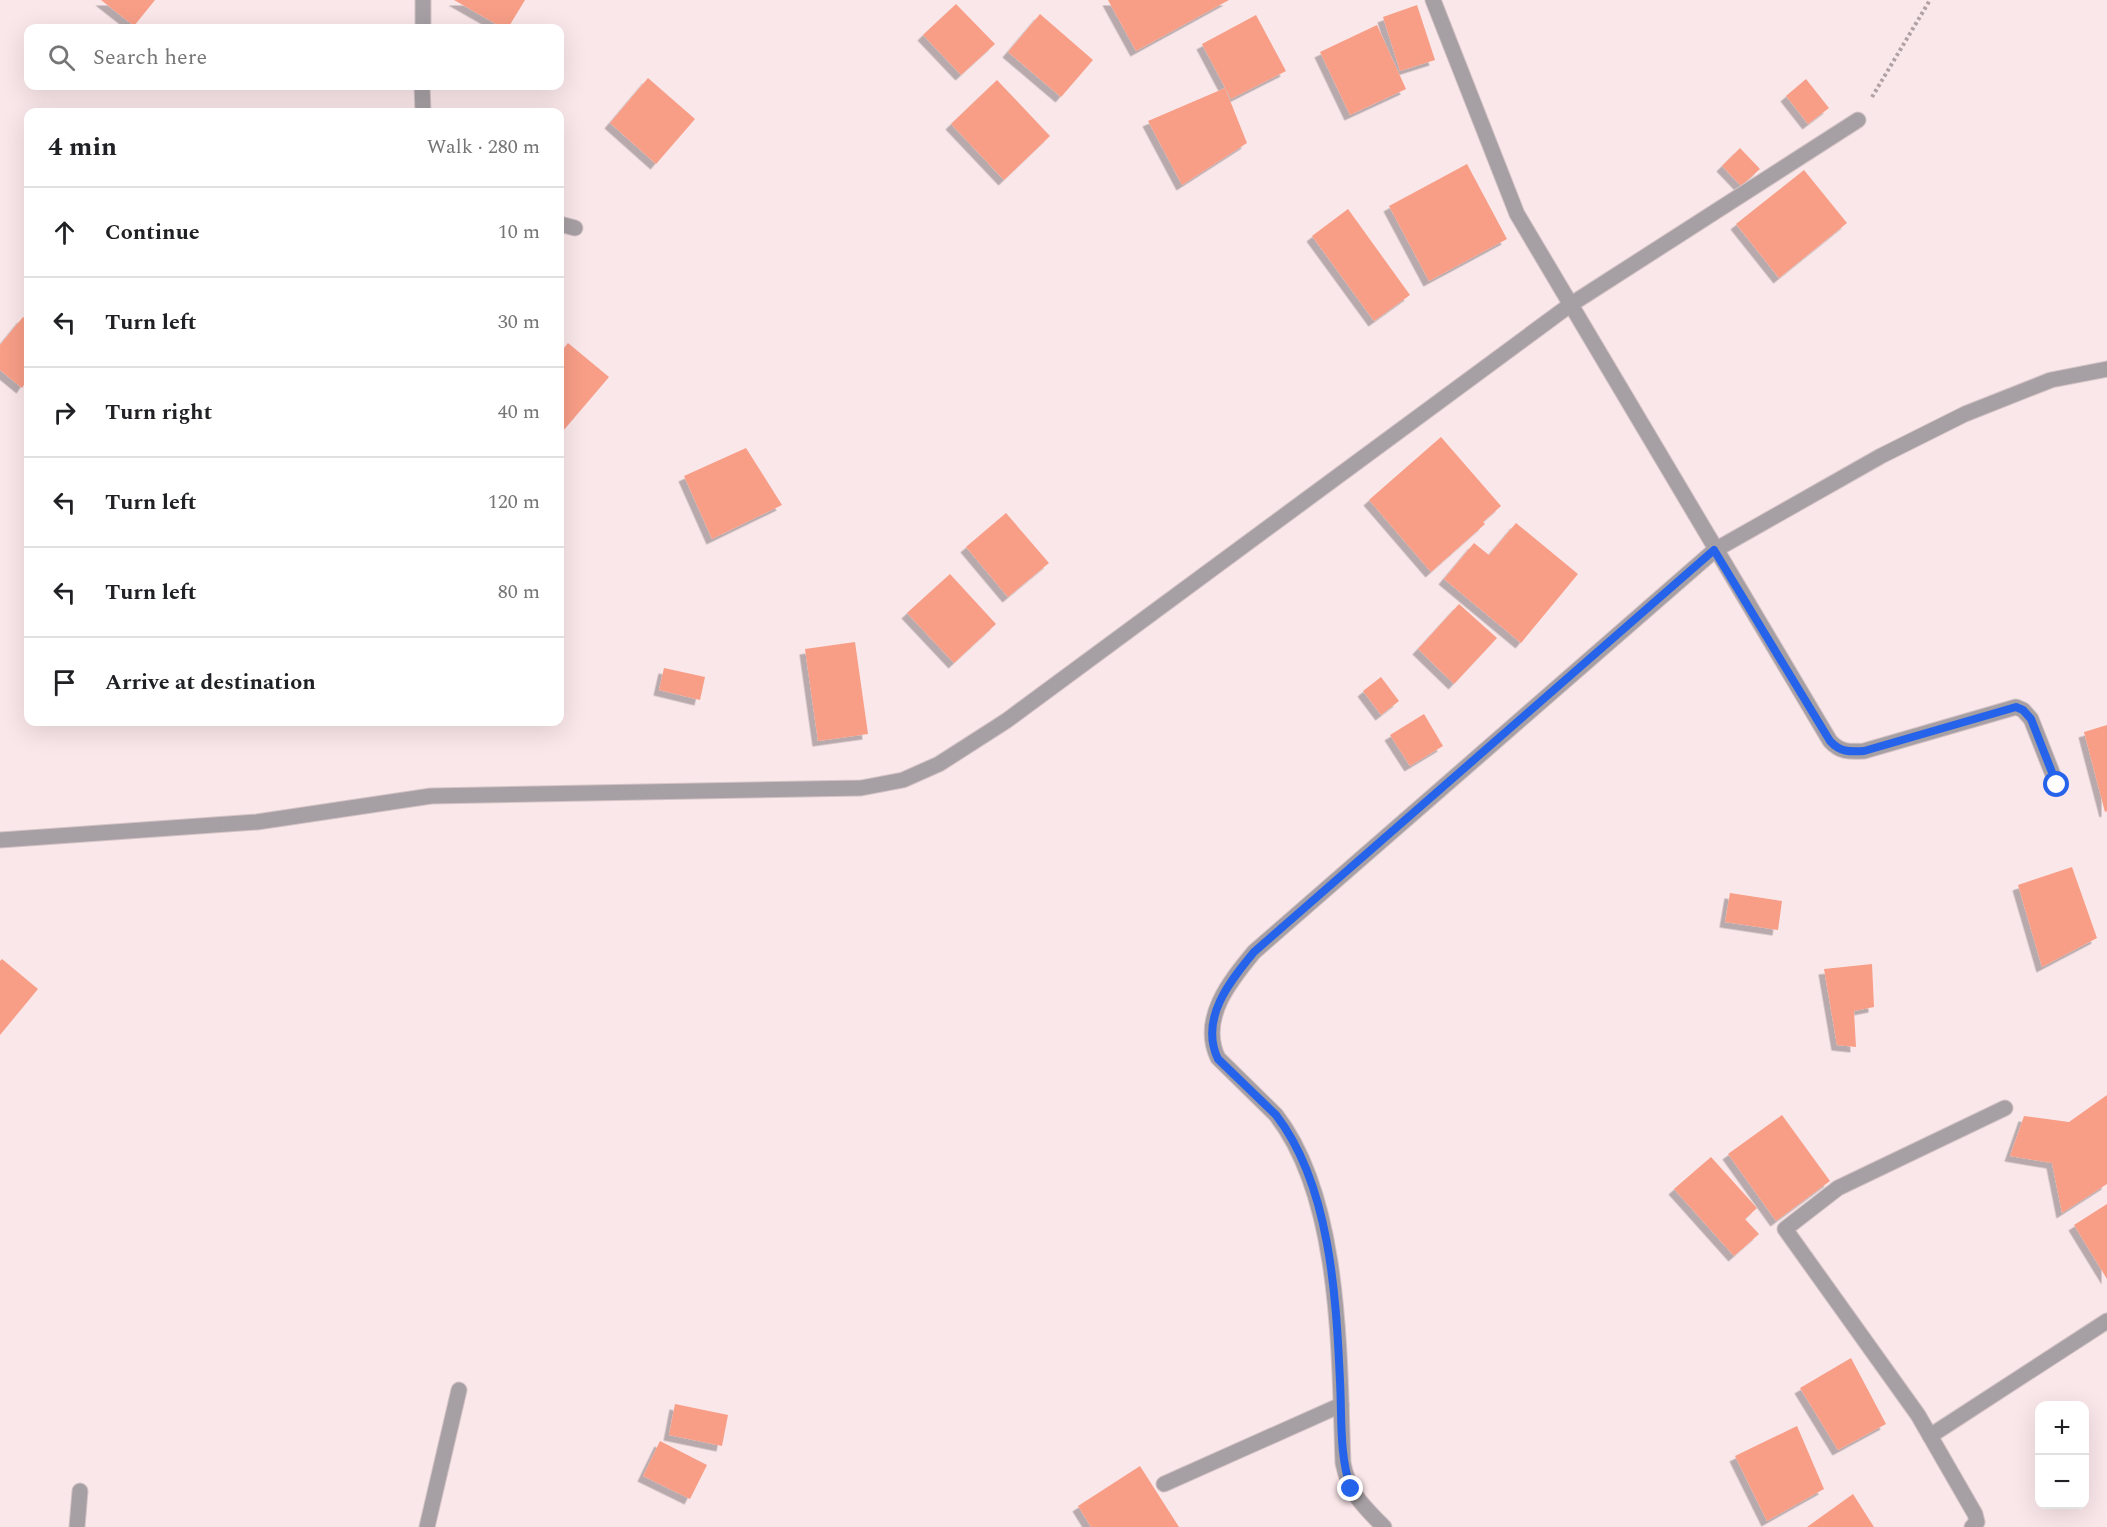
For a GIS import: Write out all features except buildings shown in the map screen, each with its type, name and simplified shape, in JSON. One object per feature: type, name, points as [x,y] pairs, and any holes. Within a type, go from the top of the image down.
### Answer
[{"type":"street","points":[[423,0],[423,24]]},
{"type":"street","points":[[1433,0],[1517,214],[1714,550],[1830,741],[1837,748],[1846,752],[1864,751],[2016,707],[2023,710],[2031,719],[2057,785]]},
{"type":"street","points":[[422,90],[423,108]]},
{"type":"street","points":[[0,840],[257,822],[431,796],[861,788],[903,780],[939,764],[1006,721],[1570,305],[1858,120]]},
{"type":"street","points":[[564,225],[575,228]]},
{"type":"street","points":[[1384,1527],[1358,1500],[1351,1489],[1343,1463],[1332,1277],[1314,1189],[1285,1125],[1218,1059],[1213,1042],[1213,1022],[1217,1005],[1254,952],[1714,550],[1881,456],[1965,414],[2051,380],[2107,369]]},
{"type":"street","points":[[1972,1527],[1977,1522],[1975,1514],[1918,1415],[1785,1229],[1838,1188],[2005,1108]]},
{"type":"street","points":[[1930,1436],[2107,1321]]},
{"type":"street","points":[[427,1527],[459,1390]]},
{"type":"street","points":[[1164,1484],[1341,1405]]},
{"type":"street","points":[[77,1527],[80,1491]]},
{"type":"path","points":[[1858,120],[1930,0]]},
{"type":"route","points":[[1351,1489],[1343,1463],[1340,1369],[1332,1277],[1314,1189],[1285,1125],[1218,1059],[1214,1050],[1213,1022],[1217,1005],[1227,987],[1254,952],[1714,550],[1830,741],[1837,748],[1846,752],[1864,751],[2016,707],[2023,710],[2031,719],[2057,785]]}]
